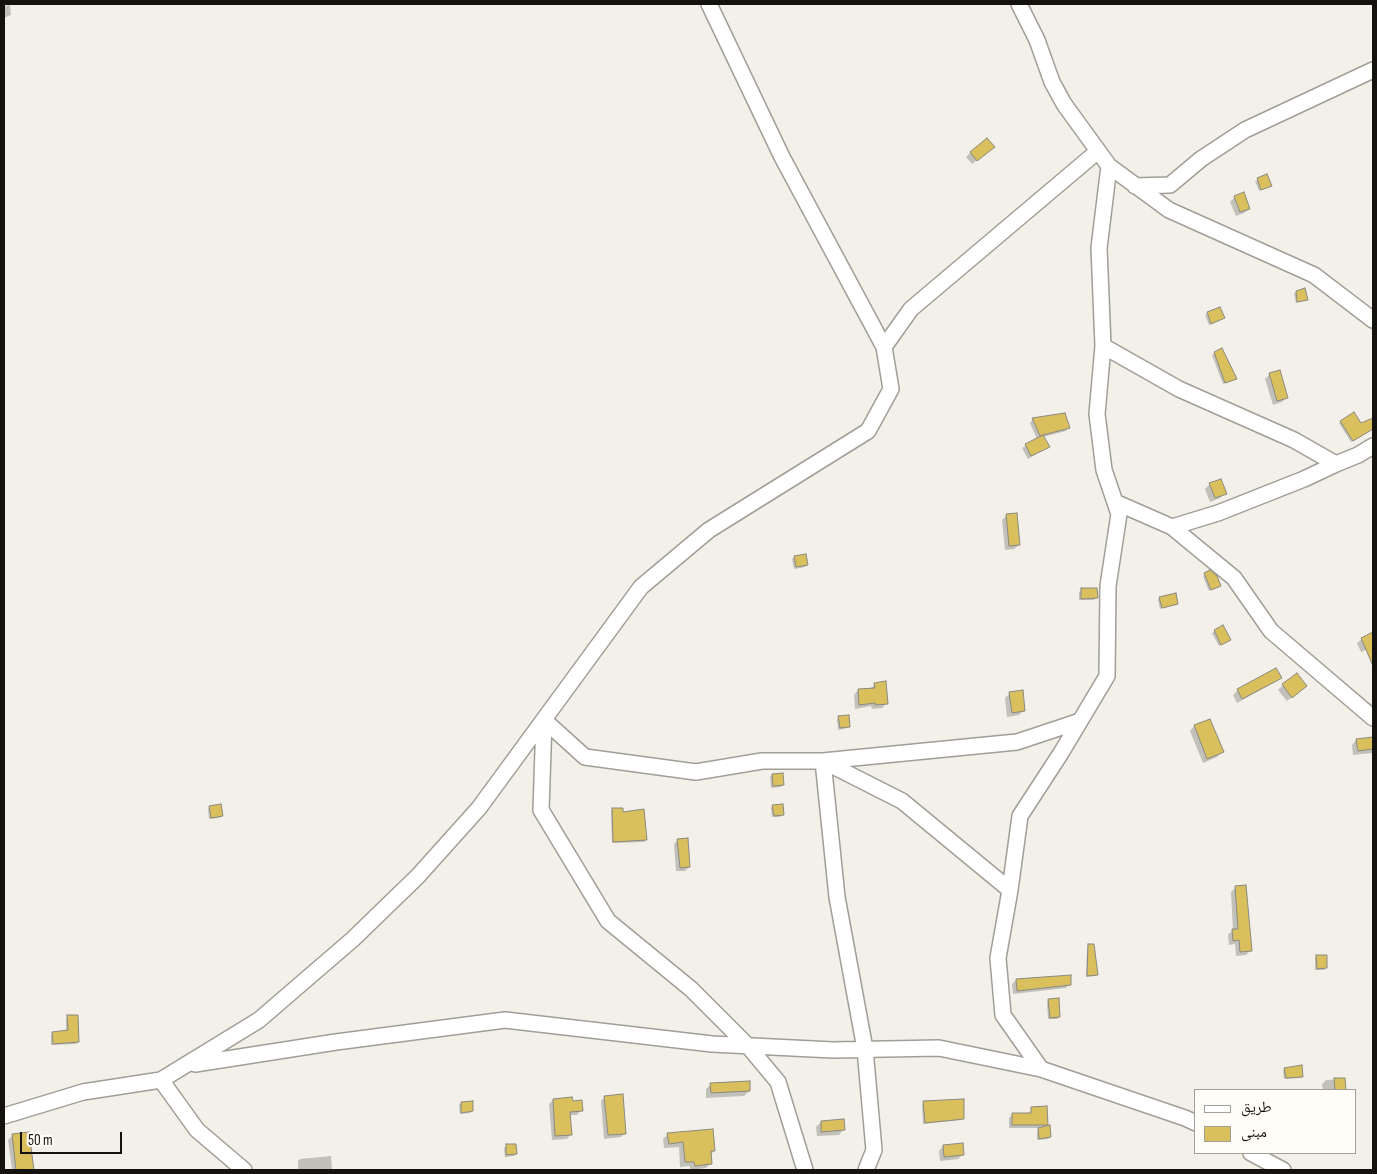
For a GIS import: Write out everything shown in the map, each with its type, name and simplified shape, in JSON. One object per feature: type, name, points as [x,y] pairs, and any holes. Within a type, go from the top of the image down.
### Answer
[{"type":"street","points":[[5,1115],[83,1092],[161,1080],[259,1020],[353,939],[418,876],[479,808],[641,587],[708,530],[868,431],[891,389],[884,347],[782,157],[709,4]]},
{"type":"street","points":[[1019,4],[1037,40],[1052,82],[1064,104],[1109,166],[1169,210],[1314,275],[1373,320]]},
{"type":"street","points":[[1135,186],[1170,185],[1201,159],[1245,130],[1373,70]]},
{"type":"street","points":[[884,347],[911,309],[1098,151]]},
{"type":"street","points":[[1042,1069],[1003,1016],[998,958],[1020,816],[1107,676],[1108,586],[1119,514],[1104,470],[1097,414],[1103,346],[1099,248],[1109,166]]},
{"type":"street","points":[[1103,346],[1179,389],[1294,440],[1336,464]]},
{"type":"street","points":[[1172,527],[1218,514],[1304,479],[1358,455],[1373,446]]},
{"type":"street","points":[[1115,502],[1172,527],[1234,578],[1271,631],[1373,718]]},
{"type":"street","points":[[544,720],[585,757],[696,772],[762,762],[823,761],[1018,742],[1080,721]]},
{"type":"street","points":[[544,720],[541,810],[608,921],[690,989],[748,1046],[778,1082],[805,1170]]},
{"type":"street","points":[[823,761],[902,801],[1010,890]]},
{"type":"street","points":[[823,761],[837,897],[865,1050],[874,1150],[866,1170]]},
{"type":"street","points":[[186,1065],[336,1042],[505,1020],[712,1044],[833,1050],[939,1048],[1042,1069],[1194,1122]]},
{"type":"street","points":[[161,1080],[197,1130],[244,1170]]},
{"type":"street","points":[[1253,1154],[1283,1170]]},
{"type":"building","points":[[987,138],[995,147],[977,161],[970,152]]},
{"type":"building","points":[[1267,174],[1272,186],[1261,190],[1257,178]]},
{"type":"building","points":[[1244,192],[1250,209],[1240,212],[1234,196]]},
{"type":"building","points":[[1305,288],[1308,300],[1297,302],[1296,291]]},
{"type":"building","points":[[1220,307],[1225,318],[1211,324],[1207,312]]},
{"type":"building","points":[[1222,348],[1237,379],[1225,383],[1214,352]]},
{"type":"building","points":[[1280,370],[1288,398],[1277,401],[1269,373]]},
{"type":"building","points":[[1354,412],[1361,423],[1373,418],[1373,429],[1353,441],[1340,421]]},
{"type":"building","points":[[1065,413],[1070,428],[1040,436],[1032,418]]},
{"type":"building","points":[[1043,435],[1050,447],[1031,456],[1025,444]]},
{"type":"building","points":[[1221,479],[1227,494],[1215,498],[1209,483]]},
{"type":"building","points":[[1017,513],[1020,545],[1009,546],[1006,514]]},
{"type":"building","points":[[806,554],[808,565],[796,567],[794,556]]},
{"type":"building","points":[[1210,570],[1217,576],[1221,586],[1211,590],[1204,573]]},
{"type":"building","points":[[1081,588],[1097,588],[1098,598],[1081,599]]},
{"type":"building","points":[[1176,593],[1178,604],[1162,608],[1159,597]]},
{"type":"building","points":[[1223,625],[1231,640],[1221,645],[1214,630]]},
{"type":"building","points":[[1373,632],[1373,666],[1361,638]]},
{"type":"building","points":[[1276,668],[1282,678],[1242,699],[1237,689]]},
{"type":"building","points":[[1297,673],[1307,686],[1292,698],[1282,684]]},
{"type":"building","points":[[886,681],[888,704],[859,705],[858,689],[875,688],[874,683]]},
{"type":"building","points":[[1023,690],[1025,711],[1012,713],[1009,692]]},
{"type":"building","points":[[849,715],[850,727],[840,728],[838,716]]},
{"type":"building","points":[[1210,719],[1224,752],[1207,759],[1194,725]]},
{"type":"building","points":[[1373,737],[1373,749],[1358,751],[1356,739]]},
{"type":"building","points":[[783,773],[784,785],[773,786],[772,774]]},
{"type":"building","points":[[221,804],[223,816],[211,818],[209,806]]},
{"type":"building","points":[[783,804],[784,815],[774,816],[772,805]]},
{"type":"building","points":[[612,808],[623,808],[623,812],[644,809],[647,840],[613,842]]},
{"type":"building","points":[[688,838],[690,867],[680,868],[677,839]]},
{"type":"building","points":[[1246,885],[1252,951],[1240,952],[1239,940],[1233,941],[1232,929],[1238,929],[1235,886]]},
{"type":"building","points":[[1088,944],[1094,944],[1098,975],[1087,976]]},
{"type":"building","points":[[1316,955],[1327,955],[1327,968],[1317,969]]},
{"type":"building","points":[[1071,975],[1071,985],[1017,991],[1016,979]]},
{"type":"building","points":[[1059,998],[1060,1017],[1050,1018],[1048,999]]},
{"type":"building","points":[[67,1015],[78,1015],[79,1042],[53,1044],[52,1032],[68,1030]]},
{"type":"building","points":[[1302,1065],[1303,1077],[1286,1078],[1284,1068]]},
{"type":"building","points":[[1334,1078],[1345,1078],[1346,1089],[1335,1089]]},
{"type":"building","points":[[750,1081],[750,1091],[711,1093],[710,1083]]},
{"type":"building","points":[[623,1094],[626,1134],[608,1135],[604,1096]]},
{"type":"building","points":[[572,1097],[573,1101],[582,1100],[583,1111],[570,1112],[572,1135],[555,1136],[553,1099]]},
{"type":"building","points":[[964,1099],[964,1119],[925,1123],[923,1101]]},
{"type":"building","points":[[473,1101],[473,1111],[461,1113],[461,1102]]},
{"type":"building","points":[[1047,1106],[1048,1125],[1012,1125],[1012,1113],[1031,1113],[1031,1107]]},
{"type":"building","points":[[844,1119],[845,1130],[821,1132],[821,1121]]},
{"type":"building","points":[[1050,1125],[1051,1137],[1039,1139],[1038,1128]]},
{"type":"building","points":[[713,1129],[715,1151],[711,1151],[712,1164],[695,1166],[694,1162],[685,1162],[683,1142],[669,1144],[667,1133]]},
{"type":"building","points":[[29,1132],[34,1170],[16,1170],[12,1134]]},
{"type":"building","points":[[963,1143],[964,1155],[944,1157],[943,1145]]},
{"type":"building","points":[[506,1144],[516,1144],[517,1154],[506,1155]]}]
